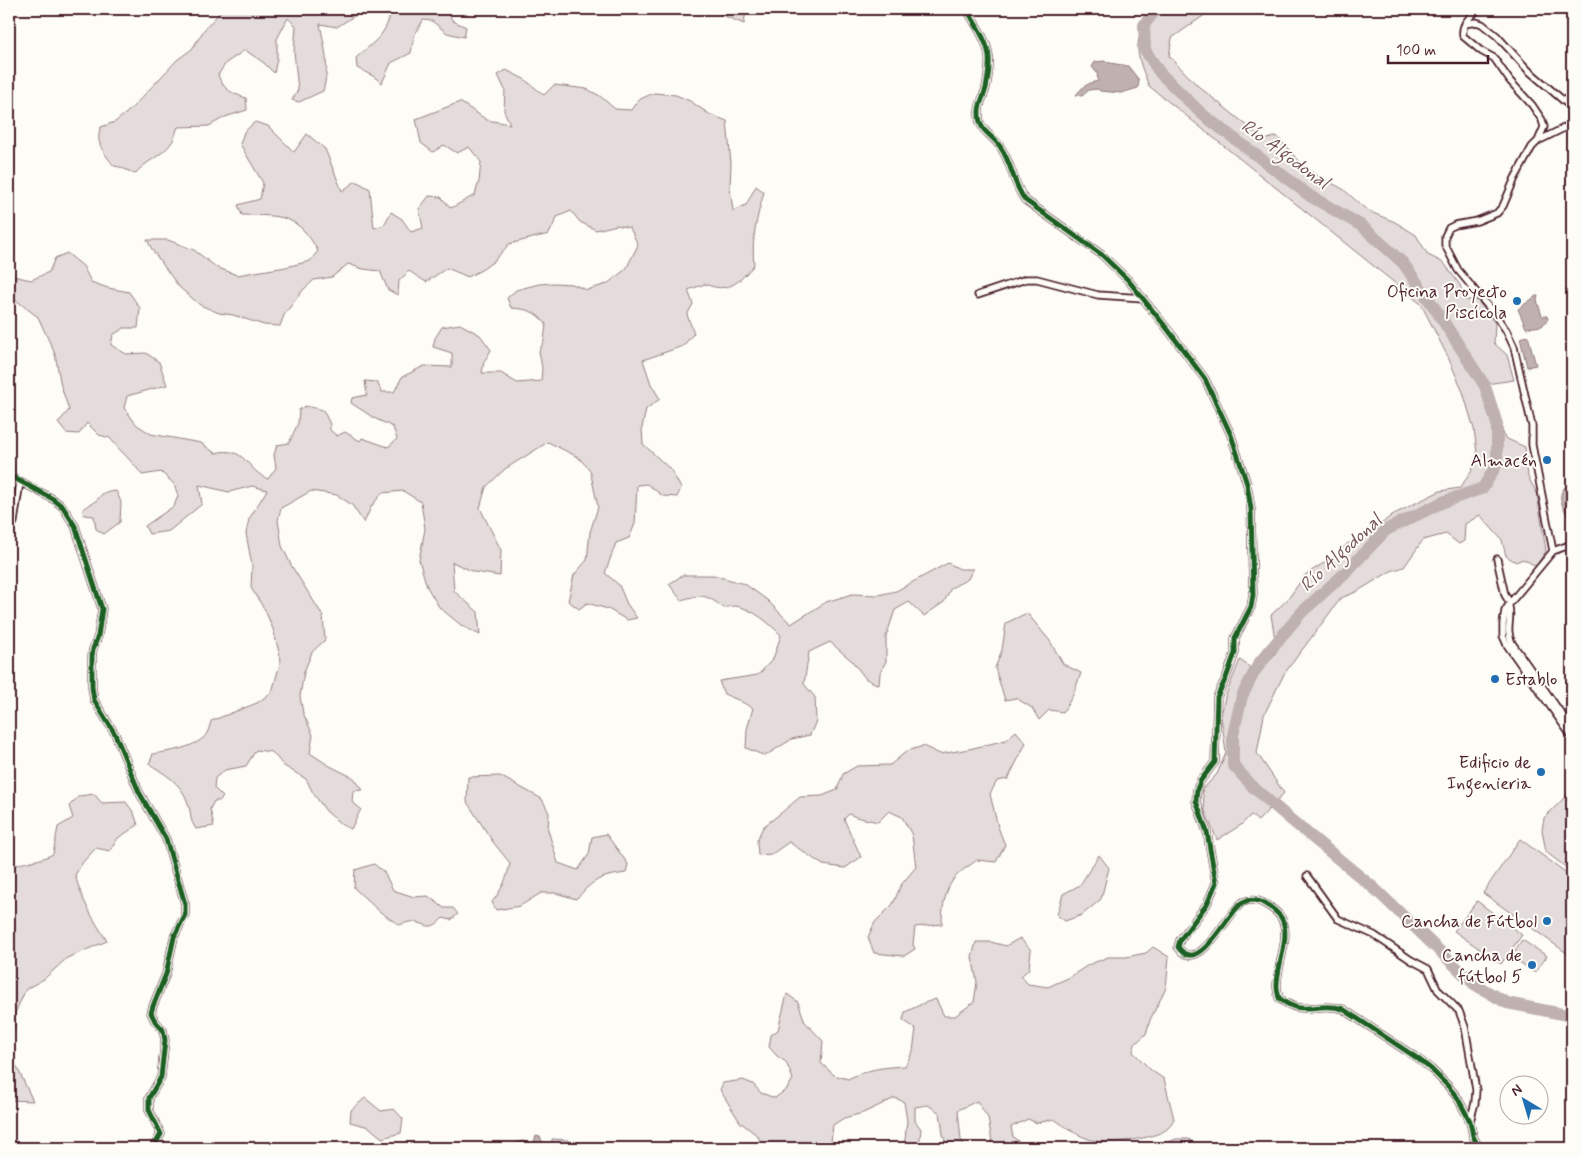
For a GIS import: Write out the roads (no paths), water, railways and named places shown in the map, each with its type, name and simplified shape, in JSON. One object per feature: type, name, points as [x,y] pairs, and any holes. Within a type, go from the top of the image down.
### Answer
[{"type":"street","points":[[967,9],[987,46],[990,56],[985,92],[979,106],[980,126],[1000,146],[1007,158],[1017,190],[1025,200],[1102,255],[1128,280],[1143,298],[1205,379],[1231,435],[1247,484],[1251,509],[1253,595],[1251,607],[1235,638],[1235,653],[1217,696],[1215,762],[1201,780],[1197,789],[1196,801],[1207,832],[1216,883],[1207,904],[1180,940],[1178,947],[1187,955],[1197,954],[1209,944],[1243,902],[1253,900],[1262,902],[1275,910],[1282,920],[1284,932],[1277,986],[1278,998],[1287,1005],[1302,1009],[1333,1006],[1350,1013],[1431,1069],[1457,1097],[1470,1121],[1473,1136],[1479,1148]]},
{"type":"street","points":[[1478,9],[1464,24],[1462,28],[1463,36],[1481,51],[1494,58],[1510,81],[1532,105],[1542,120],[1544,128],[1538,141]]},
{"type":"street","points":[[1464,24],[1476,22],[1482,24],[1497,36],[1528,70],[1572,108]]},
{"type":"street","points":[[1553,551],[1532,445],[1532,426],[1514,347],[1506,330],[1458,270],[1445,245],[1445,236],[1449,228],[1462,223],[1482,220],[1497,213],[1503,206],[1532,147],[1538,141],[1572,124]]},
{"type":"street","points":[[978,295],[1026,279],[1037,279],[1098,295],[1143,298]]},
{"type":"street","points":[[9,465],[11,475],[58,503],[75,526],[102,609],[98,636],[92,656],[91,673],[94,700],[115,734],[139,792],[166,839],[185,904],[185,915],[174,937],[166,974],[151,1013],[163,1030],[165,1040],[161,1077],[149,1098],[149,1110],[160,1134],[153,1148]]},
{"type":"street","points":[[9,530],[14,522],[20,482]]},
{"type":"street","points":[[1572,544],[1553,551],[1509,605],[1505,611],[1503,630],[1503,636],[1507,645],[1572,737]]},
{"type":"street","points":[[1497,559],[1509,605],[1508,634],[1512,643],[1572,729]]},
{"type":"street","points":[[1307,876],[1338,919],[1374,934],[1411,960],[1428,969],[1438,990],[1459,1012],[1465,1027],[1476,1090],[1470,1121]]},
{"type":"waterway","name":"Río Algodonal","points":[[1156,9],[1144,25],[1145,50],[1160,73],[1202,114],[1310,196],[1362,226],[1403,263],[1485,386],[1497,424],[1497,464],[1483,488],[1443,502],[1386,530],[1345,573],[1302,612],[1259,663],[1242,696],[1233,735],[1233,765],[1254,788],[1375,889],[1474,984],[1507,1003],[1572,1016]]},
{"type":"place","name":"Oficina Proyecto Piscícola","points":[[1517,301]]},
{"type":"place","name":"Almacén","points":[[1547,460]]},
{"type":"place","name":"Establo","points":[[1495,679]]},
{"type":"place","name":"Edificio de Ingenieria","points":[[1541,772]]},
{"type":"place","name":"Cancha de Fútbol","points":[[1547,921]]},
{"type":"place","name":"Cancha de fútbol 5","points":[[1532,965]]}]
